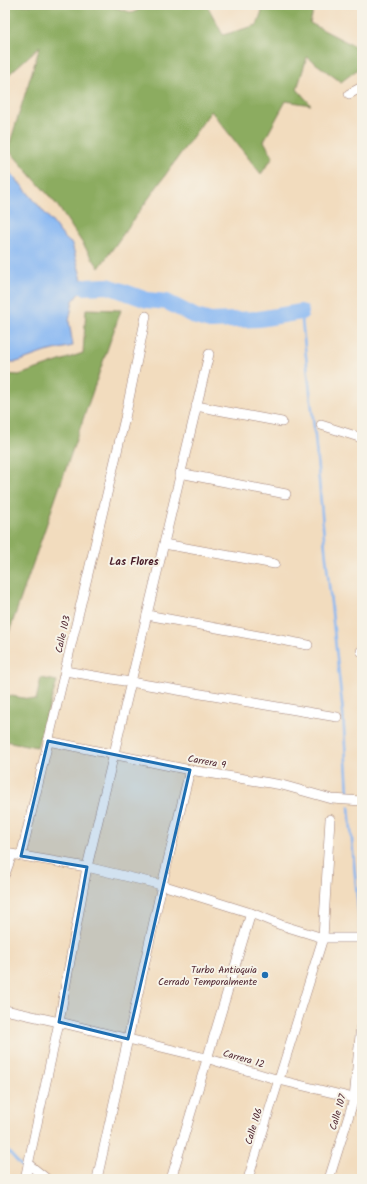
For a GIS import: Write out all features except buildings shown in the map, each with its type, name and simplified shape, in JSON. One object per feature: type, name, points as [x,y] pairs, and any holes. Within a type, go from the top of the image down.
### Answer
[{"type":"street","points":[[349,94],[362,87]]},
{"type":"street","name":"Calle 103","points":[[5,874],[48,741],[125,418],[146,316]]},
{"type":"street","points":[[25,1179],[59,1022],[87,867],[209,354]]},
{"type":"street","points":[[196,406],[282,422]]},
{"type":"street","points":[[321,426],[362,438]]},
{"type":"street","points":[[180,473],[286,494]]},
{"type":"street","points":[[164,544],[276,564]]},
{"type":"street","points":[[147,615],[308,645]]},
{"type":"street","points":[[65,671],[337,717]]},
{"type":"street","name":"Carrera 9","points":[[48,741],[190,770],[282,785],[332,799],[362,801]]},
{"type":"street","points":[[97,1179],[162,885],[190,770]]},
{"type":"street","name":"Calle 106","points":[[248,1179],[323,938],[330,819]]},
{"type":"street","points":[[12,854],[87,867],[162,885],[251,913],[281,925],[323,938],[362,938]]},
{"type":"street","points":[[171,1179],[206,1058],[251,913]]},
{"type":"street","name":"Carrera 12","points":[[5,1010],[206,1058],[280,1080],[358,1099]]},
{"type":"street","name":"Calle 107","points":[[329,1179],[358,1099],[361,1025]]},
{"type":"street","points":[[28,1166],[47,1179]]},
{"type":"highlighted area","points":[[48,741],[190,770],[128,1039],[59,1022],[87,867],[21,856]]},
{"type":"green space","points":[[5,5],[108,5],[133,13],[147,5],[207,5],[223,35],[257,25],[264,5],[315,5],[310,23],[362,50],[362,66],[341,82],[307,57],[297,89],[311,105],[286,101],[264,141],[273,157],[261,174],[211,111],[99,268],[57,205],[8,149],[40,46],[5,78]]},
{"type":"green space","points":[[86,309],[121,310],[5,644],[5,374],[19,375],[83,353]]},
{"type":"green space","points":[[41,678],[57,681],[37,747],[5,741],[5,695],[36,700]]},
{"type":"water","points":[[5,168],[23,187],[63,236],[72,244],[84,287],[73,301],[69,321],[73,346],[45,352],[17,362],[5,362]]},
{"type":"waterway","points":[[84,287],[108,286],[147,300],[167,302],[196,317],[210,321],[259,319],[301,312]]},
{"type":"waterway","points":[[301,312],[343,713],[348,792]]},
{"type":"waterway","points":[[349,807],[360,931]]},
{"type":"waterway","points":[[361,946],[362,952]]},
{"type":"waterway","points":[[5,1148],[24,1169]]},
{"type":"place","name":"Turbo Antioquia Cerrado Temporalmente","points":[[265,975]]},
{"type":"district","name":"Las Flores","points":[[134,561]]}]
